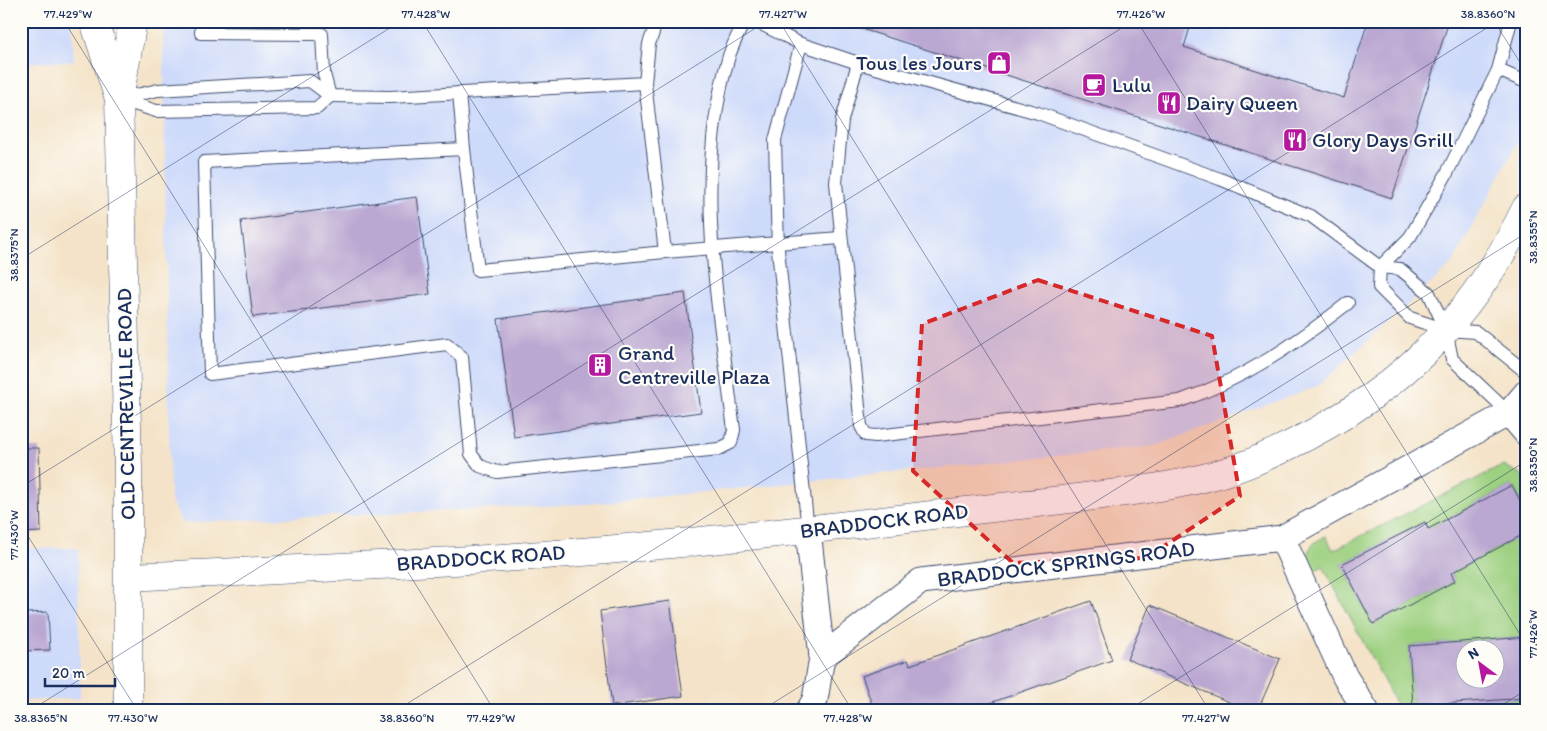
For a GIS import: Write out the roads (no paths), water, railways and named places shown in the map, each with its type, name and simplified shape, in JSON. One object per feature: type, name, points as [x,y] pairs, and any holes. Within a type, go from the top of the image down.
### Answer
[{"type":"street","name":"OLD CENTREVILLE ROAD","points":[[94,21],[119,99]]},
{"type":"street","name":"OLD CENTREVILLE ROAD","points":[[128,710],[130,577],[119,99],[132,21]]},
{"type":"street","name":"BRADDOCK ROAD","points":[[130,577],[504,558],[808,530],[1141,491],[1198,480],[1258,460],[1323,429],[1365,403],[1410,368],[1433,347],[1478,291],[1526,208]]},
{"type":"street","name":"BRADDOCK SPRINGS ROAD","points":[[822,657],[921,581],[1282,538],[1509,413],[1526,393]]},
{"type":"street","points":[[1509,413],[1526,433]]},
{"type":"street","points":[[808,530],[822,657],[815,700],[809,710]]},
{"type":"street","points":[[1282,538],[1345,677],[1366,710]]},
{"type":"lane","points":[[202,21],[201,33],[322,34],[324,74],[330,96]]},
{"type":"lane","points":[[657,21],[649,44],[645,83],[665,252]]},
{"type":"lane","points":[[464,149],[204,162],[210,374],[448,344],[462,357],[471,454],[480,466],[497,472],[719,449],[731,443],[734,430],[712,248],[710,178],[715,122],[729,55],[744,21]]},
{"type":"lane","points":[[756,21],[801,44],[858,63],[1038,113],[1220,179],[1311,216],[1380,266],[1400,269],[1429,293],[1446,330],[1452,359],[1509,413]]},
{"type":"lane","points":[[1511,21],[1498,70],[1447,173],[1410,237],[1380,266],[1379,287],[1410,318],[1446,330],[1476,332],[1526,372]]},
{"type":"lane","points":[[801,44],[775,140],[778,242],[808,530]]},
{"type":"lane","points":[[858,63],[842,120],[836,183],[840,238],[861,426],[866,435],[876,436],[1180,400],[1208,391],[1267,362],[1299,341],[1348,303]]},
{"type":"lane","points":[[1498,70],[1526,82]]},
{"type":"lane","points":[[119,99],[158,90],[310,81],[330,96],[390,97],[645,83]]},
{"type":"lane","points":[[459,93],[478,270],[840,238]]},
{"type":"lane","points":[[119,99],[156,111],[316,108],[330,96]]},
{"type":"place","name":"Tous les Jours","points":[[999,63]]},
{"type":"place","name":"Lulu","points":[[1094,85]]},
{"type":"place","name":"Dairy Queen","points":[[1169,103]]},
{"type":"place","name":"Glory Days Grill","points":[[1295,140]]},
{"type":"place","name":"Grand Centreville Plaza","points":[[600,365]]}]
